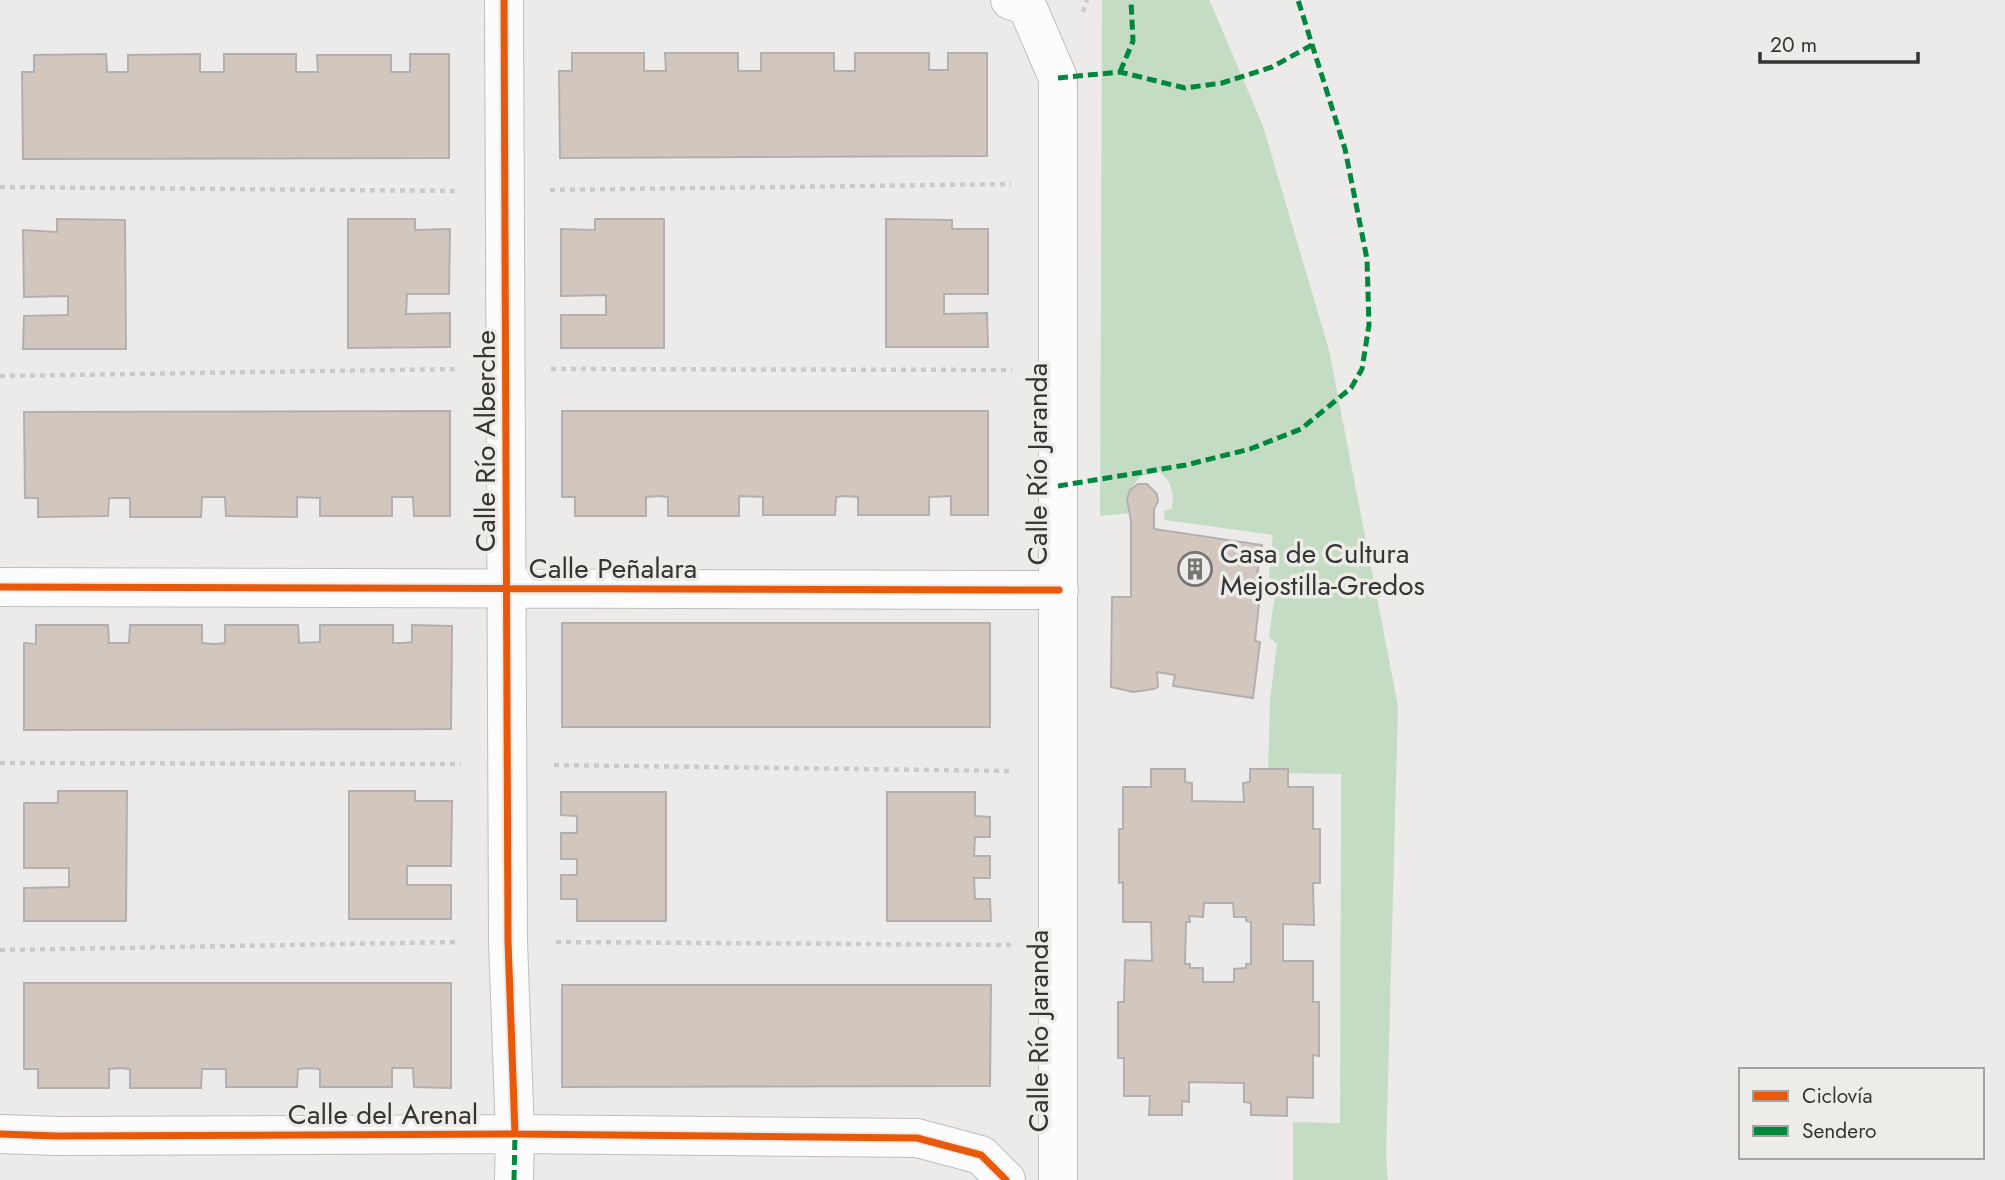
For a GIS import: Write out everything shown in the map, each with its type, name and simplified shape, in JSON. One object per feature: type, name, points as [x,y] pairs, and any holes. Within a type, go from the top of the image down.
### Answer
[{"type":"street","name":"Calle Río Alberche","points":[[505,0],[508,941],[515,1134],[514,1180]]},
{"type":"street","name":"Calle Río Jaranda","points":[[1018,3],[1058,78],[1058,1180]]},
{"type":"street","name":"Calle Peñalara","points":[[0,587],[1059,590]]},
{"type":"street","name":"Calle del Arenal","points":[[0,1134],[515,1134],[917,1138],[981,1155],[1006,1180]]},
{"type":"green space","points":[[1102,0],[1209,0],[1263,126],[1329,350],[1398,706],[1386,1156],[1388,1180],[1293,1180],[1293,1122],[1340,1123],[1341,774],[1268,773],[1270,699],[1277,644],[1269,637],[1275,594],[1268,586],[1273,535],[1165,520],[1164,511],[1172,508],[1172,492],[1170,484],[1160,472],[1141,476],[1132,487],[1132,513],[1100,516]]},
{"type":"building","points":[[572,53],[644,53],[644,71],[666,71],[665,53],[738,53],[738,71],[761,71],[761,53],[834,53],[834,71],[855,71],[855,53],[929,53],[929,70],[948,70],[948,53],[987,53],[987,156],[560,158],[559,71],[572,71]]},
{"type":"building","points":[[106,54],[107,72],[128,72],[128,55],[200,54],[200,72],[224,72],[224,54],[296,54],[296,72],[318,72],[317,55],[391,55],[391,72],[410,72],[410,54],[449,54],[449,158],[23,159],[22,72],[34,72],[34,55]]},
{"type":"building","points":[[57,219],[125,220],[126,349],[23,349],[24,316],[68,315],[68,296],[24,297],[23,230],[57,232]]},
{"type":"building","points":[[348,219],[415,219],[415,230],[450,229],[449,294],[407,294],[406,314],[450,313],[450,347],[348,348]]},
{"type":"building","points":[[595,219],[664,219],[664,348],[561,348],[561,315],[606,315],[606,295],[561,296],[561,229],[595,230]]},
{"type":"building","points":[[886,219],[952,220],[952,229],[988,229],[988,294],[944,294],[944,314],[987,313],[988,347],[886,347]]},
{"type":"building","points":[[450,411],[450,516],[414,516],[413,497],[392,497],[392,516],[320,516],[320,498],[297,497],[297,517],[226,516],[225,497],[202,497],[201,517],[130,517],[130,498],[109,498],[108,516],[38,517],[38,498],[25,498],[24,412]]},
{"type":"building","points":[[562,411],[988,411],[988,515],[951,515],[951,496],[929,497],[929,515],[858,515],[858,497],[846,496],[836,497],[835,515],[763,515],[763,497],[739,496],[739,516],[668,516],[668,497],[657,496],[646,497],[646,516],[575,516],[575,497],[562,497]]},
{"type":"building","name":"Casa de Cultura Mejostilla-Gredos","points":[[1138,484],[1147,484],[1157,494],[1154,529],[1262,545],[1254,593],[1260,594],[1255,641],[1260,642],[1253,698],[1173,686],[1175,675],[1157,672],[1158,687],[1154,689],[1133,692],[1111,687],[1112,597],[1131,597],[1131,521],[1127,499],[1130,490]]},
{"type":"building","points":[[562,623],[990,623],[990,727],[562,727]]},
{"type":"building","points":[[36,625],[108,625],[109,643],[129,643],[130,625],[202,625],[202,643],[214,644],[225,643],[225,625],[298,625],[299,643],[320,642],[320,625],[393,625],[393,643],[412,642],[412,625],[452,626],[451,729],[24,730],[24,643],[36,644]]},
{"type":"building","points":[[1151,769],[1185,769],[1185,782],[1192,783],[1192,801],[1244,802],[1243,783],[1250,782],[1250,769],[1288,769],[1288,787],[1313,787],[1313,829],[1320,829],[1320,883],[1313,883],[1314,925],[1283,924],[1283,961],[1313,961],[1313,1002],[1319,1002],[1319,1056],[1313,1055],[1313,1098],[1287,1097],[1287,1116],[1251,1115],[1251,1103],[1244,1102],[1244,1083],[1189,1082],[1189,1102],[1182,1101],[1182,1115],[1149,1115],[1150,1096],[1124,1096],[1124,1058],[1118,1058],[1118,1002],[1124,1002],[1125,960],[1152,961],[1151,922],[1123,922],[1123,882],[1119,883],[1119,829],[1123,829],[1123,787],[1151,787]],"holes":[[[1204,903],[1233,903],[1234,917],[1246,917],[1246,921],[1251,922],[1251,964],[1246,964],[1246,968],[1234,969],[1234,982],[1203,982],[1203,968],[1190,968],[1190,964],[1185,964],[1186,922],[1190,922],[1189,916],[1203,917]]]},
{"type":"building","points":[[58,791],[127,791],[126,921],[24,921],[24,888],[69,887],[69,868],[24,868],[24,803],[58,803]]},
{"type":"building","points":[[349,791],[415,791],[415,801],[452,801],[451,866],[407,866],[407,885],[451,885],[451,919],[349,919]]},
{"type":"building","points":[[561,792],[666,792],[666,921],[577,921],[577,899],[561,899],[561,875],[577,875],[577,859],[561,859],[561,833],[577,833],[577,816],[561,815]]},
{"type":"building","points":[[887,792],[975,792],[975,816],[990,817],[990,837],[975,837],[974,856],[990,856],[990,878],[974,878],[975,899],[990,899],[991,921],[887,921]]},
{"type":"building","points":[[24,983],[451,983],[451,1088],[414,1087],[413,1068],[392,1068],[392,1087],[320,1087],[320,1069],[309,1068],[298,1069],[297,1087],[226,1087],[226,1069],[202,1069],[201,1088],[130,1088],[130,1069],[119,1068],[109,1069],[109,1088],[38,1088],[38,1069],[24,1069]]},
{"type":"building","points":[[562,985],[991,985],[990,1086],[562,1087]]},
{"type":"marked path","points":[[1120,72],[1133,41],[1131,0]]},
{"type":"marked path","points":[[1058,486],[1186,465],[1250,449],[1301,429],[1351,388],[1362,369],[1369,325],[1367,259],[1345,149],[1298,0]]},
{"type":"marked path","points":[[1058,78],[1120,72],[1185,88],[1222,83],[1272,67],[1312,45]]},
{"type":"marked path","points":[[514,1180],[515,1134]]},
{"type":"cycle path","points":[[504,0],[508,941],[515,1134]]},
{"type":"cycle path","points":[[0,587],[1059,590]]},
{"type":"cycle path","points":[[0,1134],[515,1134],[917,1138],[981,1155],[1006,1180]]},
{"type":"place","name":"Casa de Cultura Mejostilla-Gredos","points":[[1195,569]]}]
